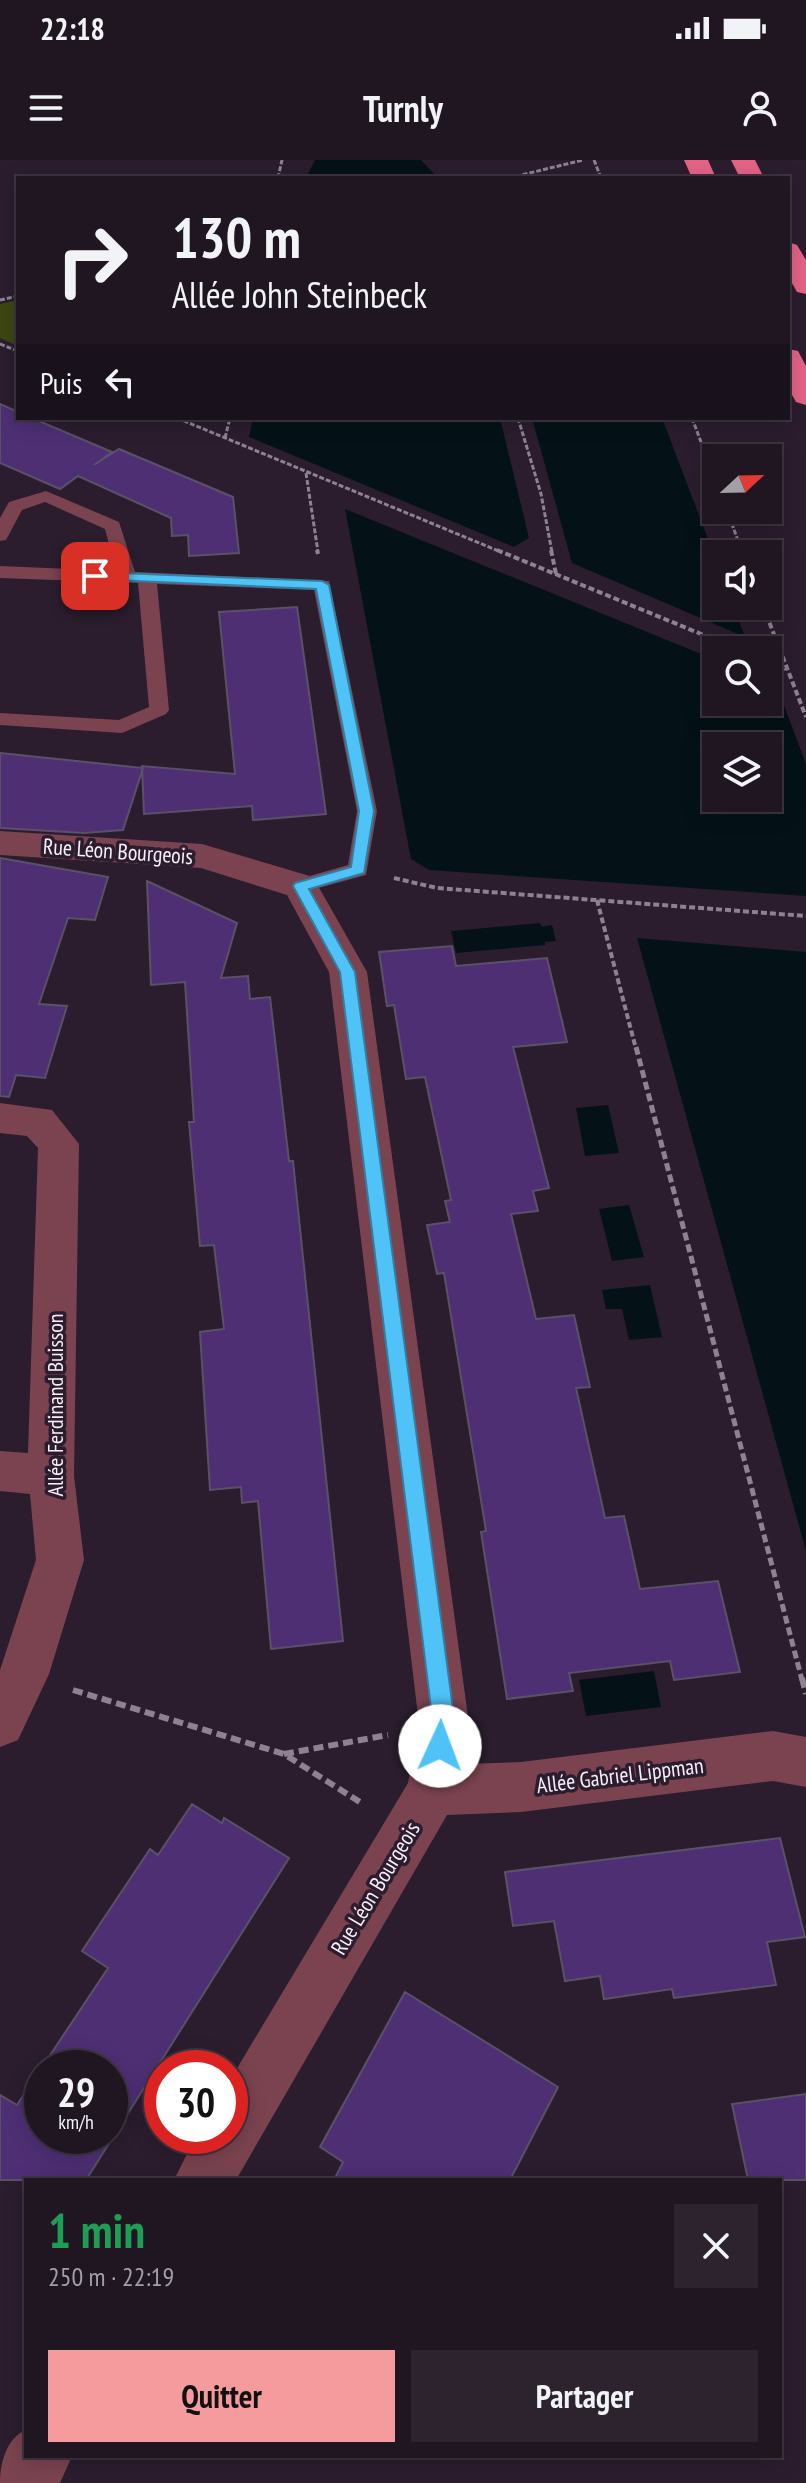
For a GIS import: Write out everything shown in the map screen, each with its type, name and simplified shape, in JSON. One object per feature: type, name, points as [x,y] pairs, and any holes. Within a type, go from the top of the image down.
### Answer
[{"type":"highway","points":[[790,254],[806,286]]},
{"type":"highway","points":[[790,361],[806,396]]},
{"type":"street","name":"Rue Léon Bourgeois","points":[[0,843],[202,856],[300,886],[348,972],[444,1724],[420,1812],[248,2104]]},
{"type":"street","name":"Allée Ferdinand Buisson","points":[[0,1118],[38,1121],[59,1144],[51,1476],[60,1560],[24,1674],[0,1723]]},
{"type":"street","points":[[0,1471],[51,1476]]},
{"type":"street","name":"Allée Gabriel Lippman","points":[[420,1812],[521,1787],[773,1756],[806,1762]]},
{"type":"street","name":"Rue Léon Bourgeois","points":[[204,2178],[219,2154]]},
{"type":"street","points":[[24,2483],[39,2458]]},
{"type":"lane","points":[[0,536],[15,506],[46,496],[113,526],[137,578],[159,710],[122,727],[0,719]]},
{"type":"lane","points":[[0,572],[322,585],[367,811],[358,870],[300,886]]},
{"type":"path","points":[[517,176],[583,160]]},
{"type":"path","points":[[182,420],[706,636]]},
{"type":"path","points":[[225,438],[230,420]]},
{"type":"path","points":[[519,420],[541,494],[556,574]]},
{"type":"path","points":[[693,420],[702,445]]},
{"type":"path","points":[[306,472],[322,585]]},
{"type":"path","points":[[768,620],[806,717]]},
{"type":"path","points":[[782,667],[787,669]]},
{"type":"path","points":[[358,870],[437,888],[806,916]]},
{"type":"path","points":[[597,900],[806,1694]]},
{"type":"path","points":[[24,1674],[284,1754],[420,1812]]},
{"type":"path","points":[[284,1754],[444,1724]]},
{"type":"green space","points":[[16,300],[16,345],[0,338],[0,304]]},
{"type":"shaded area","points":[[315,160],[421,160],[436,176],[307,176]]},
{"type":"shaded area","points":[[253,420],[500,420],[529,538],[514,547],[249,437]]},
{"type":"shaded area","points":[[533,420],[663,420],[708,540],[702,540],[702,619],[572,563]]},
{"type":"shaded area","points":[[345,509],[702,654],[702,716],[782,716],[782,700],[806,764],[806,896],[429,870],[411,859]]},
{"type":"shaded area","points":[[705,620],[738,620],[743,636]]},
{"type":"shaded area","points":[[540,923],[542,927],[552,925],[556,941],[545,942],[545,945],[456,953],[451,931]]},
{"type":"shaded area","points":[[637,938],[806,952],[806,1551]]},
{"type":"shaded area","points":[[608,1105],[619,1153],[585,1156],[576,1108]]},
{"type":"shaded area","points":[[629,1205],[644,1257],[612,1261],[599,1209]]},
{"type":"shaded area","points":[[650,1285],[662,1337],[629,1340],[622,1309],[606,1309],[602,1290]]},
{"type":"shaded area","points":[[654,1671],[661,1707],[586,1716],[579,1680]]},
{"type":"building","points":[[0,404],[16,411],[16,420],[37,420],[112,452],[94,465],[119,449],[233,497],[239,553],[189,556],[188,535],[172,536],[171,518],[78,476],[60,489],[0,463]]},
{"type":"building","points":[[297,607],[326,814],[253,820],[252,806],[144,814],[142,766],[235,774],[219,612]]},
{"type":"building","points":[[0,753],[143,768],[123,830],[84,833],[0,828]]},
{"type":"building","points":[[0,858],[108,877],[95,920],[68,918],[39,1004],[67,1006],[45,1078],[16,1075],[9,1097],[0,1096]]},
{"type":"building","points":[[147,881],[237,923],[221,978],[248,976],[250,999],[270,997],[289,1161],[293,1161],[343,1641],[271,1649],[258,1501],[242,1503],[241,1487],[210,1490],[200,1332],[224,1329],[214,1245],[200,1246],[189,1122],[194,1122],[185,982],[151,985]]},
{"type":"building","points":[[452,946],[456,966],[547,958],[567,1042],[513,1047],[549,1188],[533,1191],[538,1211],[511,1214],[536,1319],[574,1315],[590,1387],[576,1388],[605,1518],[624,1516],[640,1589],[718,1581],[740,1672],[674,1680],[670,1661],[569,1673],[573,1691],[507,1699],[481,1532],[486,1531],[444,1273],[437,1274],[427,1225],[450,1222],[445,1201],[451,1200],[425,1077],[406,1079],[394,1005],[387,1006],[379,952]]},
{"type":"building","points":[[192,1804],[222,1823],[224,1818],[289,1858],[168,2050],[144,2050],[144,2088],[128,2113],[128,2050],[54,2050],[108,1968],[82,1951],[150,1849],[158,1855]]},
{"type":"building","points":[[780,1838],[805,1937],[767,1942],[776,1985],[674,1998],[672,1989],[604,1999],[600,1976],[565,1981],[554,1921],[513,1926],[505,1872]]},
{"type":"building","points":[[405,1992],[558,2087],[511,2178],[335,2178],[343,2162],[320,2147]]},
{"type":"building","points":[[24,2094],[24,2154],[102,2154],[87,2178],[0,2180],[0,2095],[17,2105]]},
{"type":"building","points":[[806,2094],[806,2180],[748,2178],[732,2104]]},
{"type":"route","points":[[95,576],[322,585],[367,811],[358,870],[300,886],[348,972],[444,1724],[440,1746]]}]
